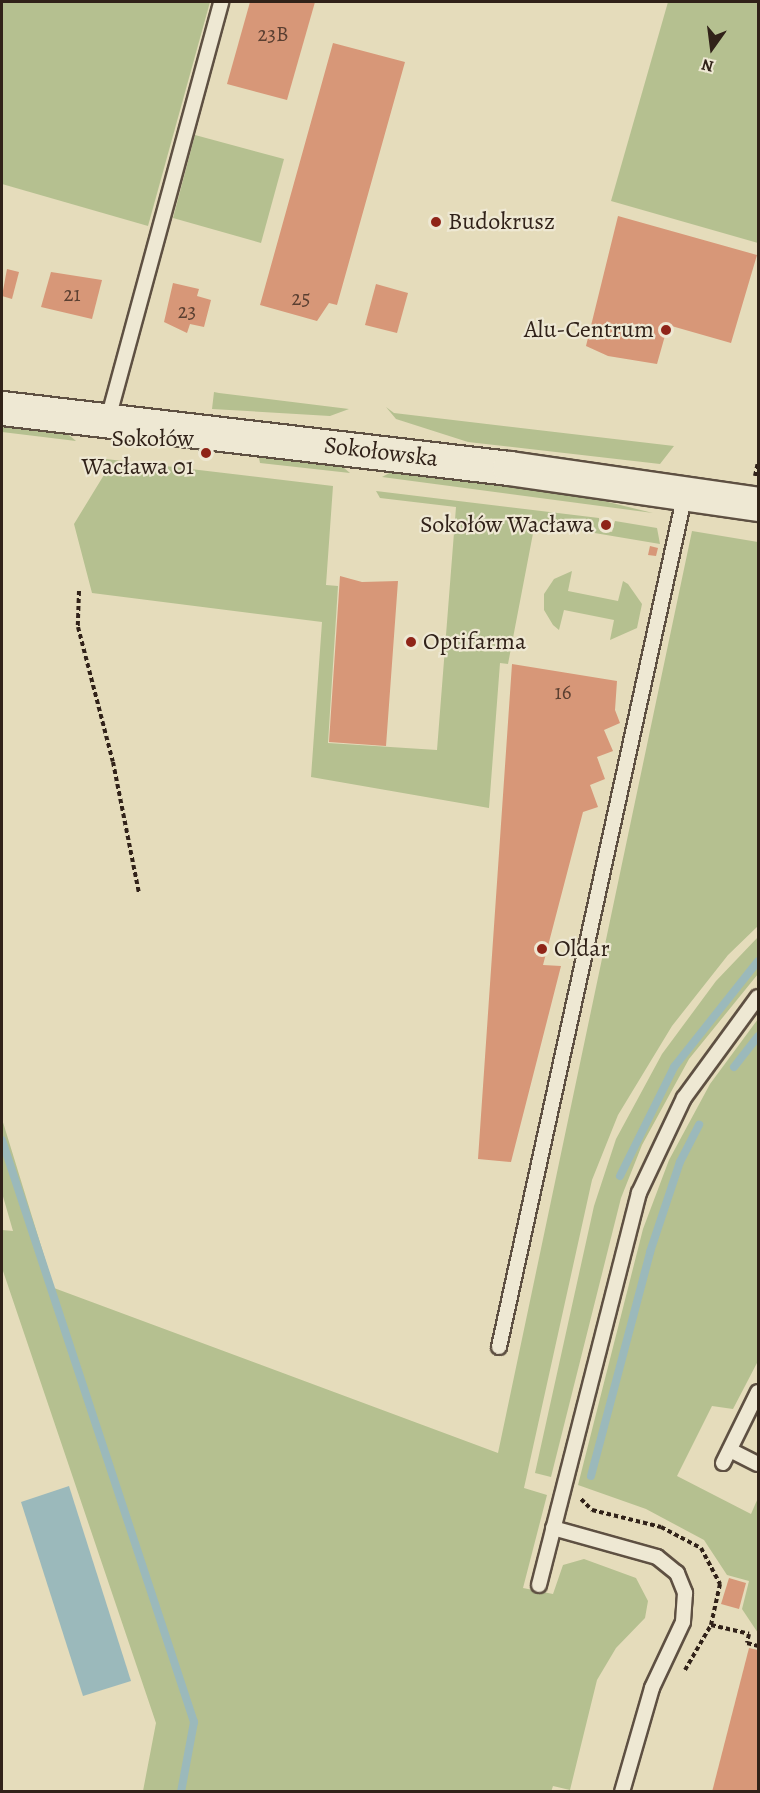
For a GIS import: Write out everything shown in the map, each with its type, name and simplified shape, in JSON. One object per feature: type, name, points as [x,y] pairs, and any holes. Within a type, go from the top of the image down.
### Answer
[{"type":"street","name":"Sokołowska","points":[[2,408],[108,419],[759,504]]},
{"type":"lane","points":[[108,419],[221,2]]},
{"type":"lane","points":[[499,1347],[684,494]]},
{"type":"lane","points":[[539,1585],[643,1183],[684,1098],[759,998]]},
{"type":"lane","points":[[723,1463],[759,1392]]},
{"type":"lane","points":[[729,1450],[759,1464]]},
{"type":"lane","points":[[553,1528],[657,1557],[676,1573],[685,1593],[682,1622],[652,1688],[622,1791]]},
{"type":"path","points":[[79,591],[78,627],[113,762],[139,893]]},
{"type":"path","points":[[683,1673],[711,1625],[719,1593]]},
{"type":"path","points":[[711,1625],[749,1634],[747,1643],[759,1646]]},
{"type":"green space","points":[[2,2],[210,2],[148,226],[2,184]]},
{"type":"green space","points":[[668,2],[758,2],[758,243],[611,201]]},
{"type":"green space","points":[[195,135],[284,159],[261,243],[173,218]]},
{"type":"green space","points":[[214,392],[349,409],[330,416],[212,409]]},
{"type":"green space","points":[[386,407],[394,413],[674,446],[660,464],[468,442],[396,419]]},
{"type":"green space","points":[[2,421],[63,430],[76,441],[2,432]]},
{"type":"green space","points":[[258,453],[337,462],[350,473],[260,463]]},
{"type":"green space","points":[[106,459],[333,486],[326,585],[338,586],[328,743],[437,750],[456,507],[380,498],[376,491],[599,518],[599,529],[612,532],[615,521],[657,528],[660,544],[535,523],[508,664],[500,663],[489,808],[311,777],[322,622],[92,593],[74,524],[107,470]]},
{"type":"green space","points":[[397,469],[567,492],[653,513],[382,477]]},
{"type":"green space","points":[[692,531],[758,542],[758,926],[728,955],[672,1026],[618,1115],[592,1180],[524,1488],[547,1495],[523,1588],[553,1594],[563,1565],[584,1559],[636,1578],[648,1601],[645,1618],[616,1648],[597,1680],[570,1790],[553,1786],[551,1792],[143,1791],[156,1723],[2,1268],[2,1230],[13,1231],[2,1193],[2,1119],[54,1288],[498,1453]]},
{"type":"green space","points":[[572,571],[568,591],[618,601],[623,581],[628,584],[642,604],[637,628],[610,640],[614,620],[564,610],[559,630],[553,625],[544,610],[544,594],[554,579]]},
{"type":"green space","points":[[758,937],[758,974],[689,1059],[642,1145],[621,1198],[551,1477],[535,1473],[594,1206],[616,1139],[662,1054],[716,981]]},
{"type":"green space","points":[[758,1019],[758,1361],[733,1409],[712,1406],[677,1476],[751,1514],[758,1498],[758,1633],[742,1609],[749,1581],[727,1575],[704,1540],[646,1509],[578,1485],[643,1229],[669,1160],[710,1084]]},
{"type":"water","points":[[69,1486],[131,1681],[83,1696],[21,1502]]},
{"type":"building","points":[[250,2],[315,2],[287,100],[227,84]]},
{"type":"building","points":[[333,43],[405,62],[337,305],[329,303],[317,321],[260,305]]},
{"type":"building","points":[[618,216],[757,255],[731,343],[668,325],[657,364],[608,356],[586,346]]},
{"type":"building","points":[[7,269],[19,272],[12,299],[2,296]]},
{"type":"building","points":[[51,272],[102,280],[92,319],[41,307]]},
{"type":"building","points":[[173,283],[199,289],[197,296],[211,300],[204,327],[190,324],[187,333],[164,322]]},
{"type":"building","points":[[376,284],[408,293],[397,333],[365,325]]},
{"type":"building","name":"Sokołów Wacława","points":[[601,519],[613,521],[611,531],[599,529]]},
{"type":"building","points":[[650,546],[658,548],[656,556],[648,555]]},
{"type":"building","points":[[340,576],[362,582],[398,581],[386,746],[329,742]]},
{"type":"building","points":[[512,664],[617,681],[615,710],[620,723],[604,730],[613,751],[597,757],[605,779],[590,785],[598,807],[583,812],[543,965],[561,966],[511,1162],[478,1159]]},
{"type":"building","points":[[729,1578],[746,1583],[739,1609],[721,1604]]},
{"type":"building","points":[[749,1648],[758,1650],[758,1792],[712,1792]]},
{"type":"waterway","points":[[620,1176],[674,1067],[758,961]]},
{"type":"waterway","points":[[734,1067],[758,1036]]},
{"type":"waterway","points":[[591,1476],[650,1252],[680,1162],[699,1125]]},
{"type":"waterway","points":[[2,1140],[194,1722],[181,1792]]},
{"type":"place","name":"Budokrusz","points":[[436,222]]},
{"type":"place","name":"Alu-Centrum","points":[[666,330]]},
{"type":"place","name":"Sokołów Wacława 01","points":[[206,453]]},
{"type":"place","name":"Sokołów Wacława","points":[[606,525]]},
{"type":"place","name":"Optifarma","points":[[411,642]]},
{"type":"place","name":"Oldar","points":[[542,949]]}]
